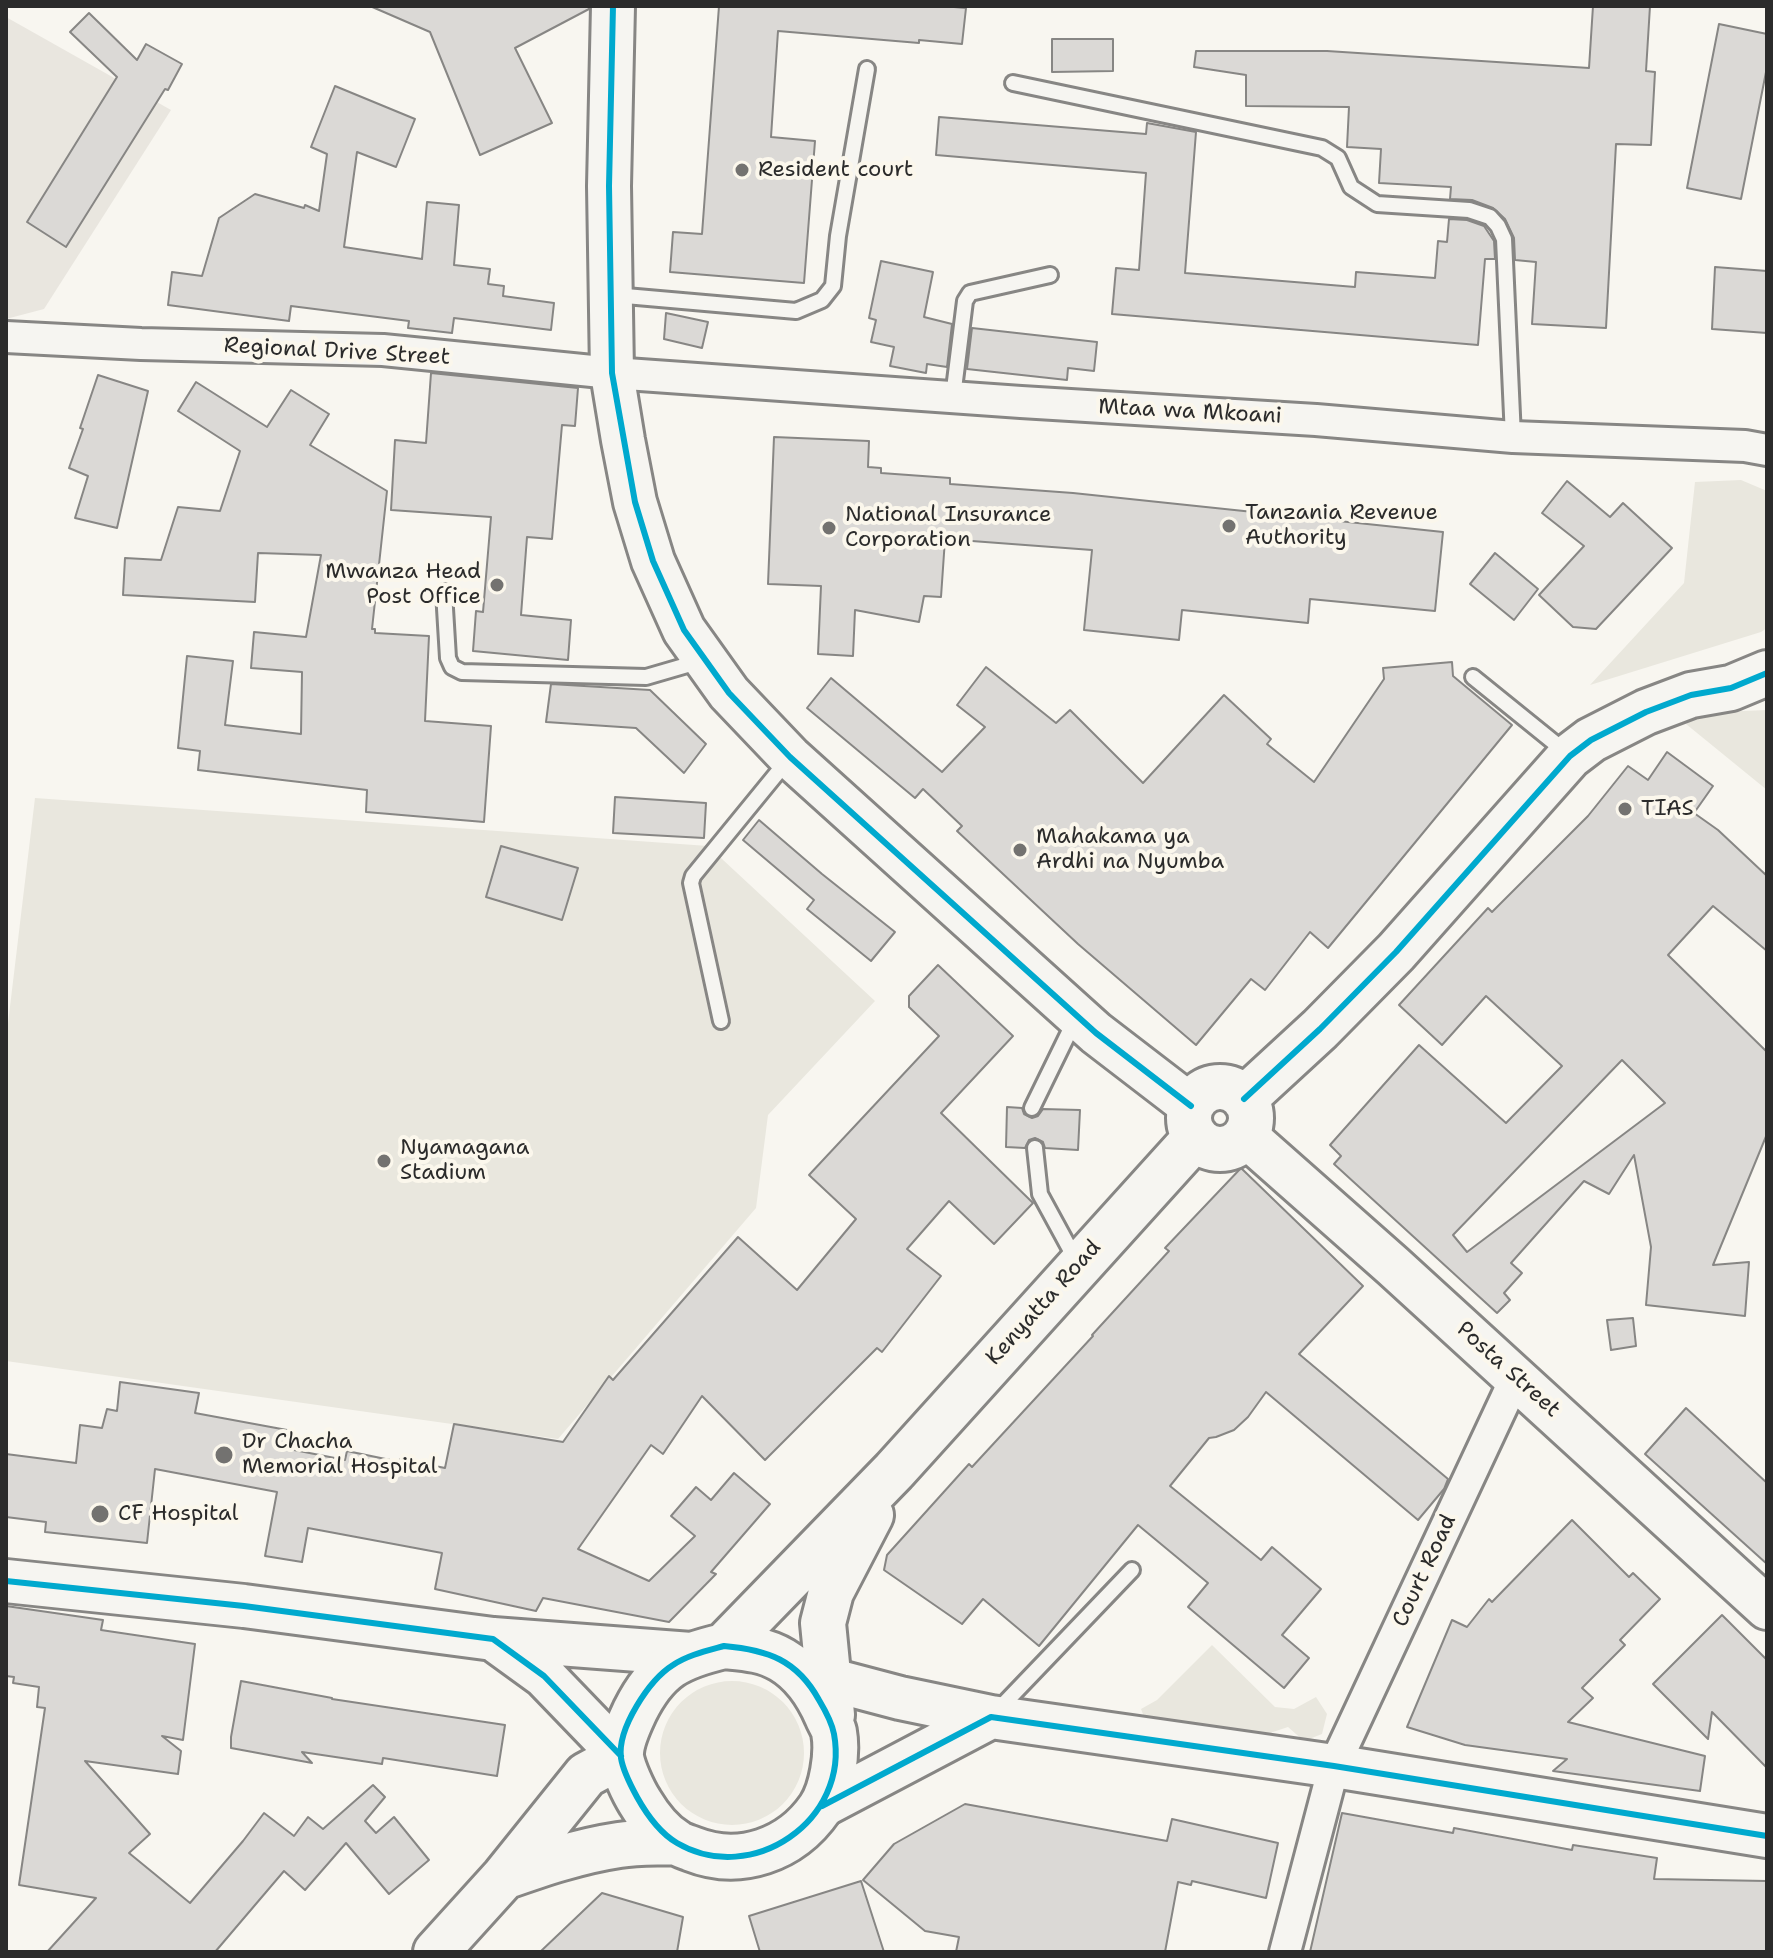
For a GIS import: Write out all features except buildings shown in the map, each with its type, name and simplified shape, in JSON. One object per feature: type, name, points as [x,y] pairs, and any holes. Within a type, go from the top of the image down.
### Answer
[{"type":"highway","points":[[1194,1122],[1203,1144],[1224,1149],[1234,1146],[1245,1117],[1320,1029],[1396,952],[1570,756],[1591,740],[1646,712],[1691,695],[1755,684]]},
{"type":"highway","name":"Kenyatta Road","points":[[708,1650],[894,1471],[1079,1266],[1194,1122]]},
{"type":"highway","name":"Kenyatta Road","points":[[815,1677],[831,1592],[894,1471]]},
{"type":"highway","points":[[756,1649],[815,1677],[818,1695],[834,1732],[834,1775],[822,1806],[801,1832],[773,1850],[740,1857],[707,1855],[676,1842],[651,1820],[634,1792],[621,1756],[627,1728],[643,1696],[663,1671],[708,1650],[756,1649]]},
{"type":"highway","points":[[436,1952],[504,1877],[586,1775],[621,1756]]},
{"type":"highway","points":[[504,1877],[597,1849],[623,1844],[676,1842]]},
{"type":"main road","points":[[613,6],[609,186],[612,373],[635,502],[653,561],[684,630],[729,693],[790,757],[1194,1122]]},
{"type":"main road","name":"Posta Street","points":[[1245,1117],[1516,1377],[1767,1608]]},
{"type":"main road","points":[[6,1581],[244,1606],[493,1639],[708,1650]]},
{"type":"main road","points":[[493,1639],[544,1676],[621,1756]]},
{"type":"main road","points":[[815,1677],[991,1717],[1334,1766],[1767,1836]]},
{"type":"main road","points":[[822,1806],[991,1717]]},
{"type":"street","name":"Regional Drive Street","points":[[6,337],[383,350],[612,373]]},
{"type":"street","name":"Mtaa wa Mkoani","points":[[612,373],[1316,420],[1513,437],[1745,446],[1767,450]]},
{"type":"street","name":"Court Road","points":[[1285,1952],[1334,1766],[1516,1377]]},
{"type":"lane","points":[[610,295],[796,311],[822,300],[833,286],[838,236],[867,69]]},
{"type":"lane","points":[[1013,83],[1322,148],[1338,158],[1351,187],[1377,204],[1469,210],[1490,217],[1504,239],[1513,437]]},
{"type":"lane","points":[[953,397],[965,301],[970,293],[1050,275]]},
{"type":"lane","points":[[444,592],[448,658],[452,667],[462,672],[646,677],[705,660]]},
{"type":"lane","points":[[1473,677],[1570,756]]},
{"type":"lane","points":[[721,1021],[691,883],[693,876],[790,757]]},
{"type":"lane","points":[[1032,1108],[1077,1016]]},
{"type":"lane","points":[[1035,1148],[1040,1194],[1079,1266]]},
{"type":"lane","points":[[991,1717],[1132,1570]]},
{"type":"shaded area","points":[[6,17],[171,110],[44,309],[6,319]]},
{"type":"shaded area","points":[[1741,480],[1767,491],[1767,628],[1590,685],[1684,583],[1695,482]]},
{"type":"shaded area","points":[[1767,710],[1767,790],[1686,724],[1696,713]]},
{"type":"shaded area","name":"Nyamagana Stadium","points":[[35,798],[708,846],[875,1001],[768,1115],[756,1208],[558,1439],[6,1361],[6,1040]]},
{"type":"shaded area","points":[[1212,1645],[1275,1707],[1294,1709],[1316,1697],[1327,1714],[1322,1734],[1304,1741],[1288,1727],[1261,1736],[1146,1722],[1141,1709],[1157,1700]]},
{"type":"shaded area","points":[[732,1681],[759,1687],[783,1702],[798,1726],[804,1753],[798,1780],[783,1804],[759,1819],[732,1825],[705,1819],[681,1804],[666,1780],[660,1753],[666,1726],[681,1702],[705,1687]]},
{"type":"transit line","points":[[613,6],[609,186],[612,373],[635,502],[653,561],[684,630],[729,693],[790,757],[1096,1033],[1191,1106]]},
{"type":"transit line","points":[[1244,1099],[1320,1029],[1396,952],[1570,756],[1591,740],[1646,712],[1691,695],[1731,688],[1767,673]]},
{"type":"transit line","points":[[6,1581],[244,1606],[493,1639],[544,1676],[621,1756]]},
{"type":"transit line","points":[[724,1646],[768,1654],[791,1666],[810,1686],[826,1712],[834,1734],[835,1765],[827,1794],[811,1818],[790,1837],[764,1851],[735,1857],[706,1854],[677,1843],[665,1834],[637,1797],[621,1758],[621,1746],[629,1720],[654,1682],[679,1662],[724,1646]]},
{"type":"transit line","points":[[822,1806],[991,1717],[1334,1766],[1767,1836]]},
{"type":"place","name":"Resident court","points":[[742,170]]},
{"type":"place","name":"Tanzania Revenue Authority","points":[[1229,526]]},
{"type":"place","name":"National Insurance Corporation","points":[[829,528]]},
{"type":"place","name":"Mwanza Head Post Office","points":[[497,585]]},
{"type":"place","name":"TIAS","points":[[1625,809]]},
{"type":"place","name":"Mahakama ya Ardhi na Nyumba","points":[[1020,850]]},
{"type":"place","name":"Nyamagana Stadium","points":[[384,1161]]},
{"type":"place","name":"Dr Chacha Memorial Hospital","points":[[224,1455]]},
{"type":"place","name":"CF Hospital","points":[[100,1514]]}]
